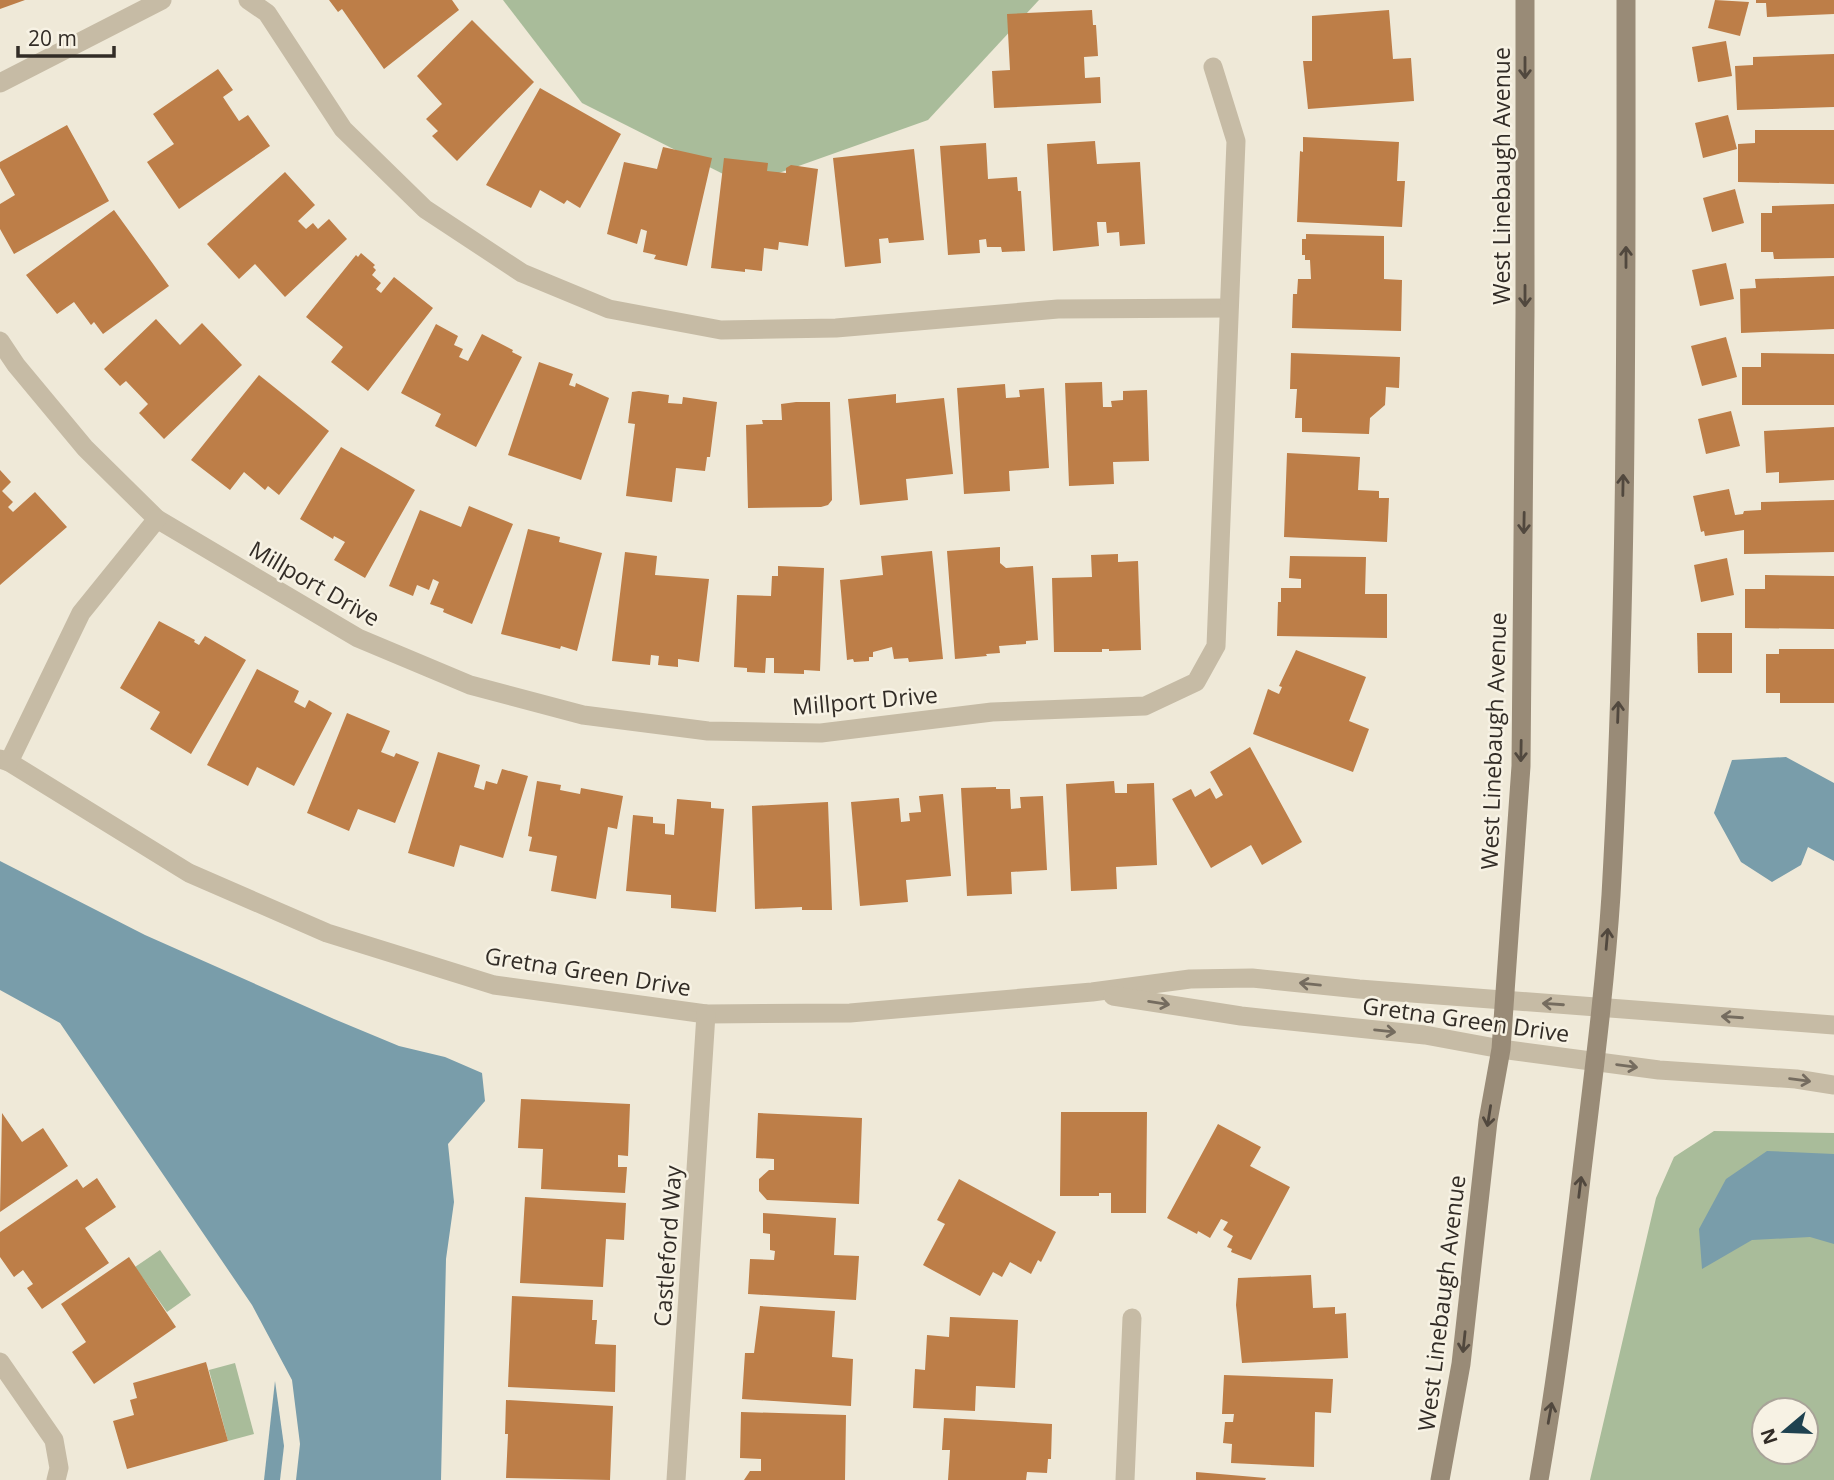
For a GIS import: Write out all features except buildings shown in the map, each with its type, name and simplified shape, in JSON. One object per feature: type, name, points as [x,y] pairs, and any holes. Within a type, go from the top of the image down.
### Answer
[{"type":"main road","name":"West Linebaugh Avenue","points":[[1440,1480],[1461,1364],[1488,1121],[1501,1048],[1521,766],[1525,0]]},
{"type":"main road","points":[[1539,1480],[1558,1369],[1595,1061],[1611,897],[1620,680],[1626,315],[1626,0]]},
{"type":"street","points":[[0,83],[162,0]]},
{"type":"street","points":[[248,0],[267,13],[343,129],[425,209],[522,274],[608,309],[720,330],[836,328],[1058,309],[1228,307]]},
{"type":"street","name":"Millport Drive","points":[[0,341],[16,365],[85,448],[157,519],[358,638],[470,685],[583,715],[708,731],[821,733],[992,712],[1145,706],[1196,682],[1216,646],[1236,141],[1213,67]]},
{"type":"street","points":[[5,760],[81,613],[157,519]]},
{"type":"street","name":"Gretna Green Drive","points":[[5,760],[189,873],[327,933],[494,985],[706,1014],[850,1013],[1092,992],[1190,979],[1252,978],[1359,989],[1834,1025]]},
{"type":"street","name":"Gretna Green Drive","points":[[1092,992],[1241,1016],[1425,1035],[1659,1070],[1796,1079],[1834,1085]]},
{"type":"street","name":"Castleford Way","points":[[676,1480],[706,1014]]},
{"type":"street","points":[[1125,1480],[1132,1318]]},
{"type":"street","points":[[0,1362],[54,1440],[59,1468],[56,1480]]},
{"type":"green space","points":[[503,0],[1039,0],[928,120],[745,185],[582,103]]},
{"type":"green space","points":[[1714,1131],[1834,1133],[1834,1480],[1590,1480],[1656,1198],[1674,1157]]},
{"type":"green space","points":[[160,1250],[191,1295],[167,1312],[135,1267]]},
{"type":"green space","points":[[235,1363],[254,1434],[228,1441],[209,1370]]},
{"type":"water","points":[[1786,757],[1834,783],[1834,861],[1808,847],[1801,865],[1772,882],[1741,862],[1714,813],[1732,760]]},
{"type":"water","points":[[0,861],[145,935],[334,1019],[399,1046],[445,1057],[482,1073],[485,1101],[448,1144],[454,1202],[446,1259],[441,1480],[296,1480],[300,1444],[292,1380],[252,1305],[60,1023],[0,990]]},
{"type":"water","points":[[1767,1151],[1834,1154],[1834,1244],[1810,1237],[1752,1240],[1702,1269],[1699,1229],[1726,1179]]},
{"type":"water","points":[[275,1381],[284,1446],[280,1480],[264,1480]]}]
